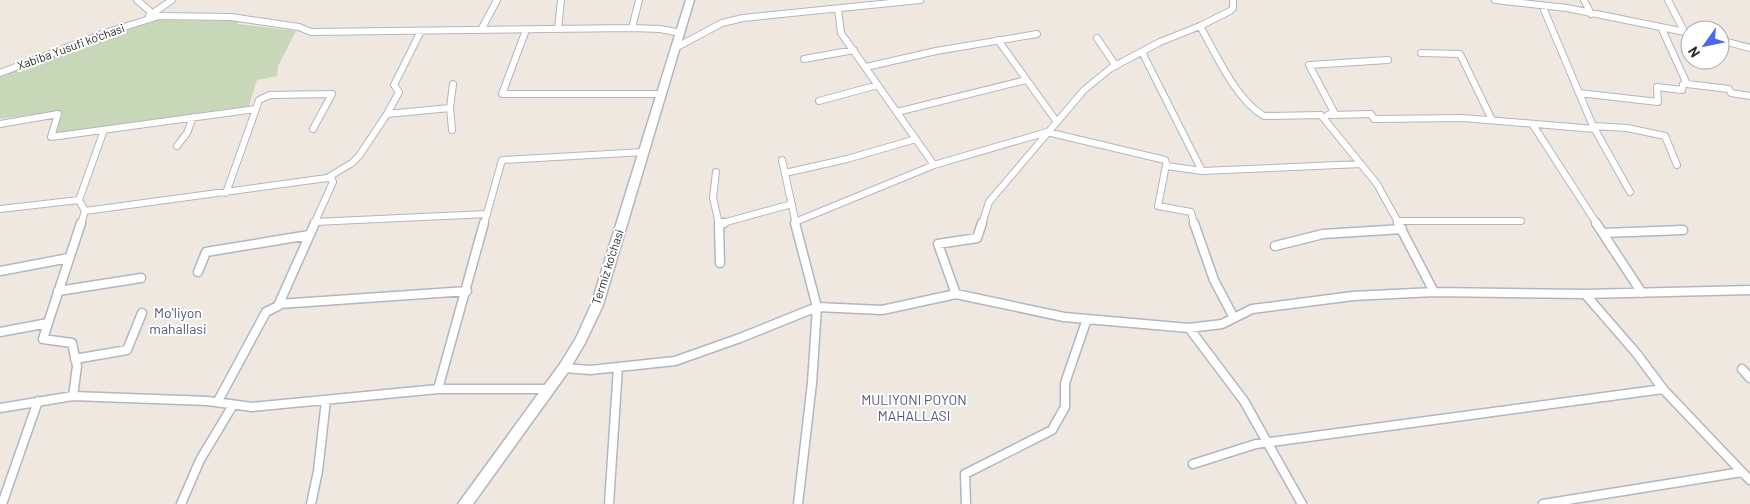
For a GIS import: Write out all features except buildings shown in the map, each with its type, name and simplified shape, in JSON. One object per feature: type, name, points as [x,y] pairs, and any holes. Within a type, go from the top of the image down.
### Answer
[{"type":"main road","name":"Termiz ko'chasi","points":[[465,504],[564,368],[581,340],[597,305],[690,0]]},
{"type":"street","points":[[137,0],[153,14]]},
{"type":"street","points":[[141,22],[172,0]]},
{"type":"street","points":[[481,30],[497,0]]},
{"type":"street","points":[[558,29],[561,0]]},
{"type":"street","points":[[632,28],[639,0]]},
{"type":"street","points":[[677,47],[722,23],[743,18],[920,0]]},
{"type":"street","points":[[956,294],[938,244],[977,238],[989,202],[1084,90],[1116,66],[1230,11],[1233,8],[1233,0]]},
{"type":"street","points":[[1495,0],[1567,8],[1680,31]]},
{"type":"street","points":[[1584,0],[1591,14]]},
{"type":"street","points":[[1668,0],[1680,20]]},
{"type":"street","points":[[1542,5],[1594,127],[1630,192]]},
{"type":"street","points":[[838,9],[841,33],[934,165]]},
{"type":"street","points":[[141,22],[158,16],[230,17],[299,27],[311,32],[632,28],[660,29],[680,33]]},
{"type":"street","name":"Xabiba Yusufi ko'chasi","points":[[0,73],[141,22]]},
{"type":"street","points":[[1200,26],[1236,87],[1256,112],[1264,116],[1371,114],[1374,119],[1449,117],[1534,125],[1627,128],[1665,136],[1677,166]]},
{"type":"street","points":[[1661,27],[1687,84]]},
{"type":"street","points":[[526,30],[502,94],[662,94]]},
{"type":"street","points":[[85,211],[327,178],[360,156],[387,114],[399,92],[394,85],[421,31]]},
{"type":"street","points":[[866,67],[936,51],[1037,34]]},
{"type":"street","points":[[1097,38],[1116,66]]},
{"type":"street","points":[[998,40],[1057,122]]},
{"type":"street","points":[[1730,43],[1750,48]]},
{"type":"street","points":[[804,59],[854,50]]},
{"type":"street","points":[[1142,52],[1202,172]]},
{"type":"street","points":[[1421,54],[1460,54],[1492,120]]},
{"type":"street","points":[[1331,115],[1334,112],[1308,65],[1388,60]]},
{"type":"street","points":[[897,112],[1026,80]]},
{"type":"street","points":[[452,130],[450,108],[453,84]]},
{"type":"street","points":[[1579,93],[1658,102],[1657,87],[1682,90],[1682,84],[1687,84],[1729,89],[1732,93],[1750,96]]},
{"type":"street","points":[[819,101],[878,85]]},
{"type":"street","points":[[226,193],[260,100],[270,95],[332,94],[314,128]]},
{"type":"street","points":[[0,124],[58,114],[51,137],[256,108]]},
{"type":"street","points":[[387,114],[450,108]]},
{"type":"street","points":[[1321,115],[1376,184],[1402,229],[1434,292]]},
{"type":"street","points":[[177,146],[189,130],[194,117]]},
{"type":"street","points":[[1534,125],[1642,293]]},
{"type":"street","points":[[73,396],[77,366],[72,343],[43,339],[85,211],[79,200],[104,130]]},
{"type":"street","points":[[796,222],[934,165],[1047,132],[1165,160],[1166,165],[1158,206],[1191,212],[1197,239],[1220,296],[1234,318]]},
{"type":"street","points":[[785,173],[847,159],[916,139]]},
{"type":"street","points":[[438,389],[502,160],[644,152]]},
{"type":"street","points":[[782,160],[817,307],[812,382],[798,504]]},
{"type":"street","points":[[1166,165],[1202,172],[1361,164]]},
{"type":"street","points":[[716,172],[713,198],[720,224],[720,263]]},
{"type":"street","points":[[218,401],[266,312],[279,304],[333,182],[332,179],[327,178]]},
{"type":"street","points":[[0,209],[79,200]]},
{"type":"street","points":[[720,224],[792,204]]},
{"type":"street","points":[[314,222],[487,214]]},
{"type":"street","points":[[1397,221],[1521,220]]},
{"type":"street","points":[[1275,246],[1323,234],[1402,229]]},
{"type":"street","points":[[1603,233],[1683,230]]},
{"type":"street","points":[[198,272],[206,252],[309,235]]},
{"type":"street","points":[[0,271],[69,258]]},
{"type":"street","points":[[58,291],[141,278]]},
{"type":"street","points":[[564,368],[590,370],[675,361],[740,338],[817,307],[882,310],[956,294],[1064,317],[1189,328],[1222,324],[1252,309],[1353,296],[1434,292],[1585,294],[1750,290]]},
{"type":"street","points":[[279,304],[466,291]]},
{"type":"street","points":[[1585,294],[1637,354],[1663,389],[1750,480]]},
{"type":"street","points":[[75,359],[127,350],[142,313]]},
{"type":"street","points":[[966,504],[964,482],[966,474],[1052,430],[1064,406],[1065,383],[1087,319]]},
{"type":"street","points":[[0,332],[48,323]]},
{"type":"street","points":[[1189,328],[1244,402],[1302,504]]},
{"type":"street","points":[[609,504],[618,367]]},
{"type":"street","points":[[1742,369],[1750,378]]},
{"type":"street","points":[[0,408],[73,396],[218,401],[252,407],[438,389],[548,390]]},
{"type":"street","points":[[1194,464],[1267,442],[1663,389]]},
{"type":"street","points":[[311,504],[318,471],[326,400]]},
{"type":"street","points":[[2,504],[38,401]]},
{"type":"street","points":[[182,504],[200,460],[233,404]]},
{"type":"street","points":[[1543,504],[1572,502],[1742,472]]},
{"type":"green space","points":[[155,20],[239,21],[238,24],[296,31],[278,66],[277,76],[257,80],[249,106],[56,133],[61,111],[0,119],[0,76]]},
{"type":"district","name":"Moʻliyon mahallasi","points":[[178,322]]},
{"type":"district","name":"MULIYONI POYON MAHALLASI","points":[[914,408]]}]
